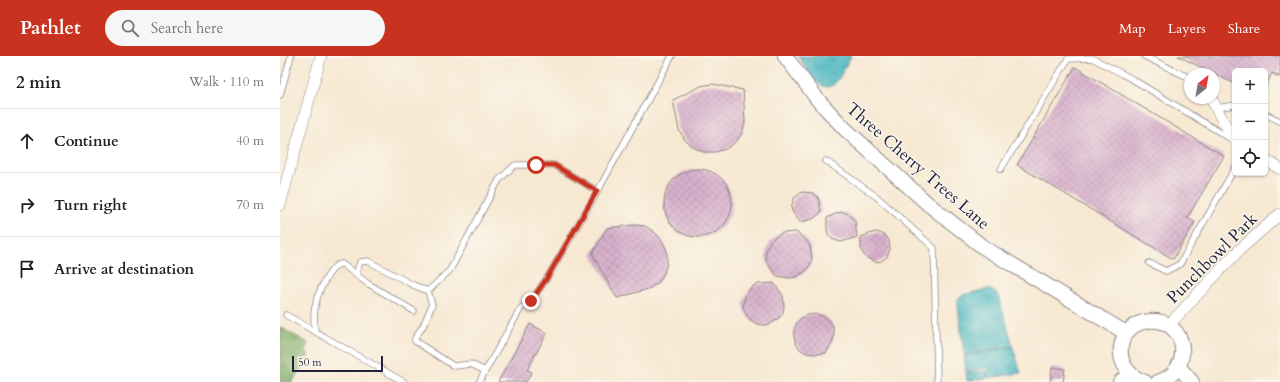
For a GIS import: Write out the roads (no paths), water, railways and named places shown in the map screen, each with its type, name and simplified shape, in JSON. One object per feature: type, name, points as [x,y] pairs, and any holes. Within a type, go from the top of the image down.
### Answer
[{"type":"street","points":[[280,205],[321,56]]},
{"type":"street","name":"Three Cherry Trees Lane","points":[[785,56],[818,100],[845,129],[934,208],[983,247],[1126,333]]},
{"type":"street","points":[[1215,104],[1232,135]]},
{"type":"street","points":[[1268,161],[1280,169]]},
{"type":"street","name":"Punchbowl Park","points":[[1168,326],[1237,252],[1280,214]]},
{"type":"street","points":[[1145,382],[1125,378],[1120,350],[1126,333],[1141,322],[1150,321],[1160,322],[1175,332],[1180,340],[1182,353],[1178,367],[1173,374],[1165,380],[1158,382]]},
{"type":"street","points":[[1178,367],[1192,382]]},
{"type":"lane","points":[[280,95],[291,56]]},
{"type":"lane","points":[[479,382],[521,308],[531,301],[547,278],[672,56]]},
{"type":"lane","points":[[1144,56],[1184,75]]},
{"type":"lane","points":[[1001,169],[1068,59],[1092,58],[1132,79],[1232,138]]},
{"type":"lane","points":[[1217,108],[1232,106]]},
{"type":"lane","points":[[1268,115],[1280,121]]},
{"type":"lane","points":[[826,161],[877,198],[934,248],[937,382]]},
{"type":"lane","points":[[428,291],[450,270],[499,180],[515,165],[554,165],[597,191]]},
{"type":"lane","points":[[1149,263],[1166,271],[1180,264],[1232,173]]},
{"type":"lane","points":[[356,274],[360,262],[368,261],[413,285],[428,291]]},
{"type":"lane","points":[[314,331],[316,302],[332,269],[336,265],[342,264],[367,283],[414,311]]},
{"type":"lane","points":[[428,291],[432,305],[423,326],[415,338],[415,341],[452,365],[471,364],[485,371]]},
{"type":"lane","points":[[286,315],[404,382]]},
{"type":"water","points":[[798,56],[851,56],[838,80],[833,85],[828,87],[822,86],[812,78]]},
{"type":"water","points":[[988,289],[998,295],[1013,346],[964,355],[957,299],[962,295]]},
{"type":"water","points":[[1013,347],[1021,373],[988,378],[987,371],[989,368],[966,372],[964,356]]},
{"type":"water","points":[[986,371],[987,378],[967,381],[966,373]]}]
